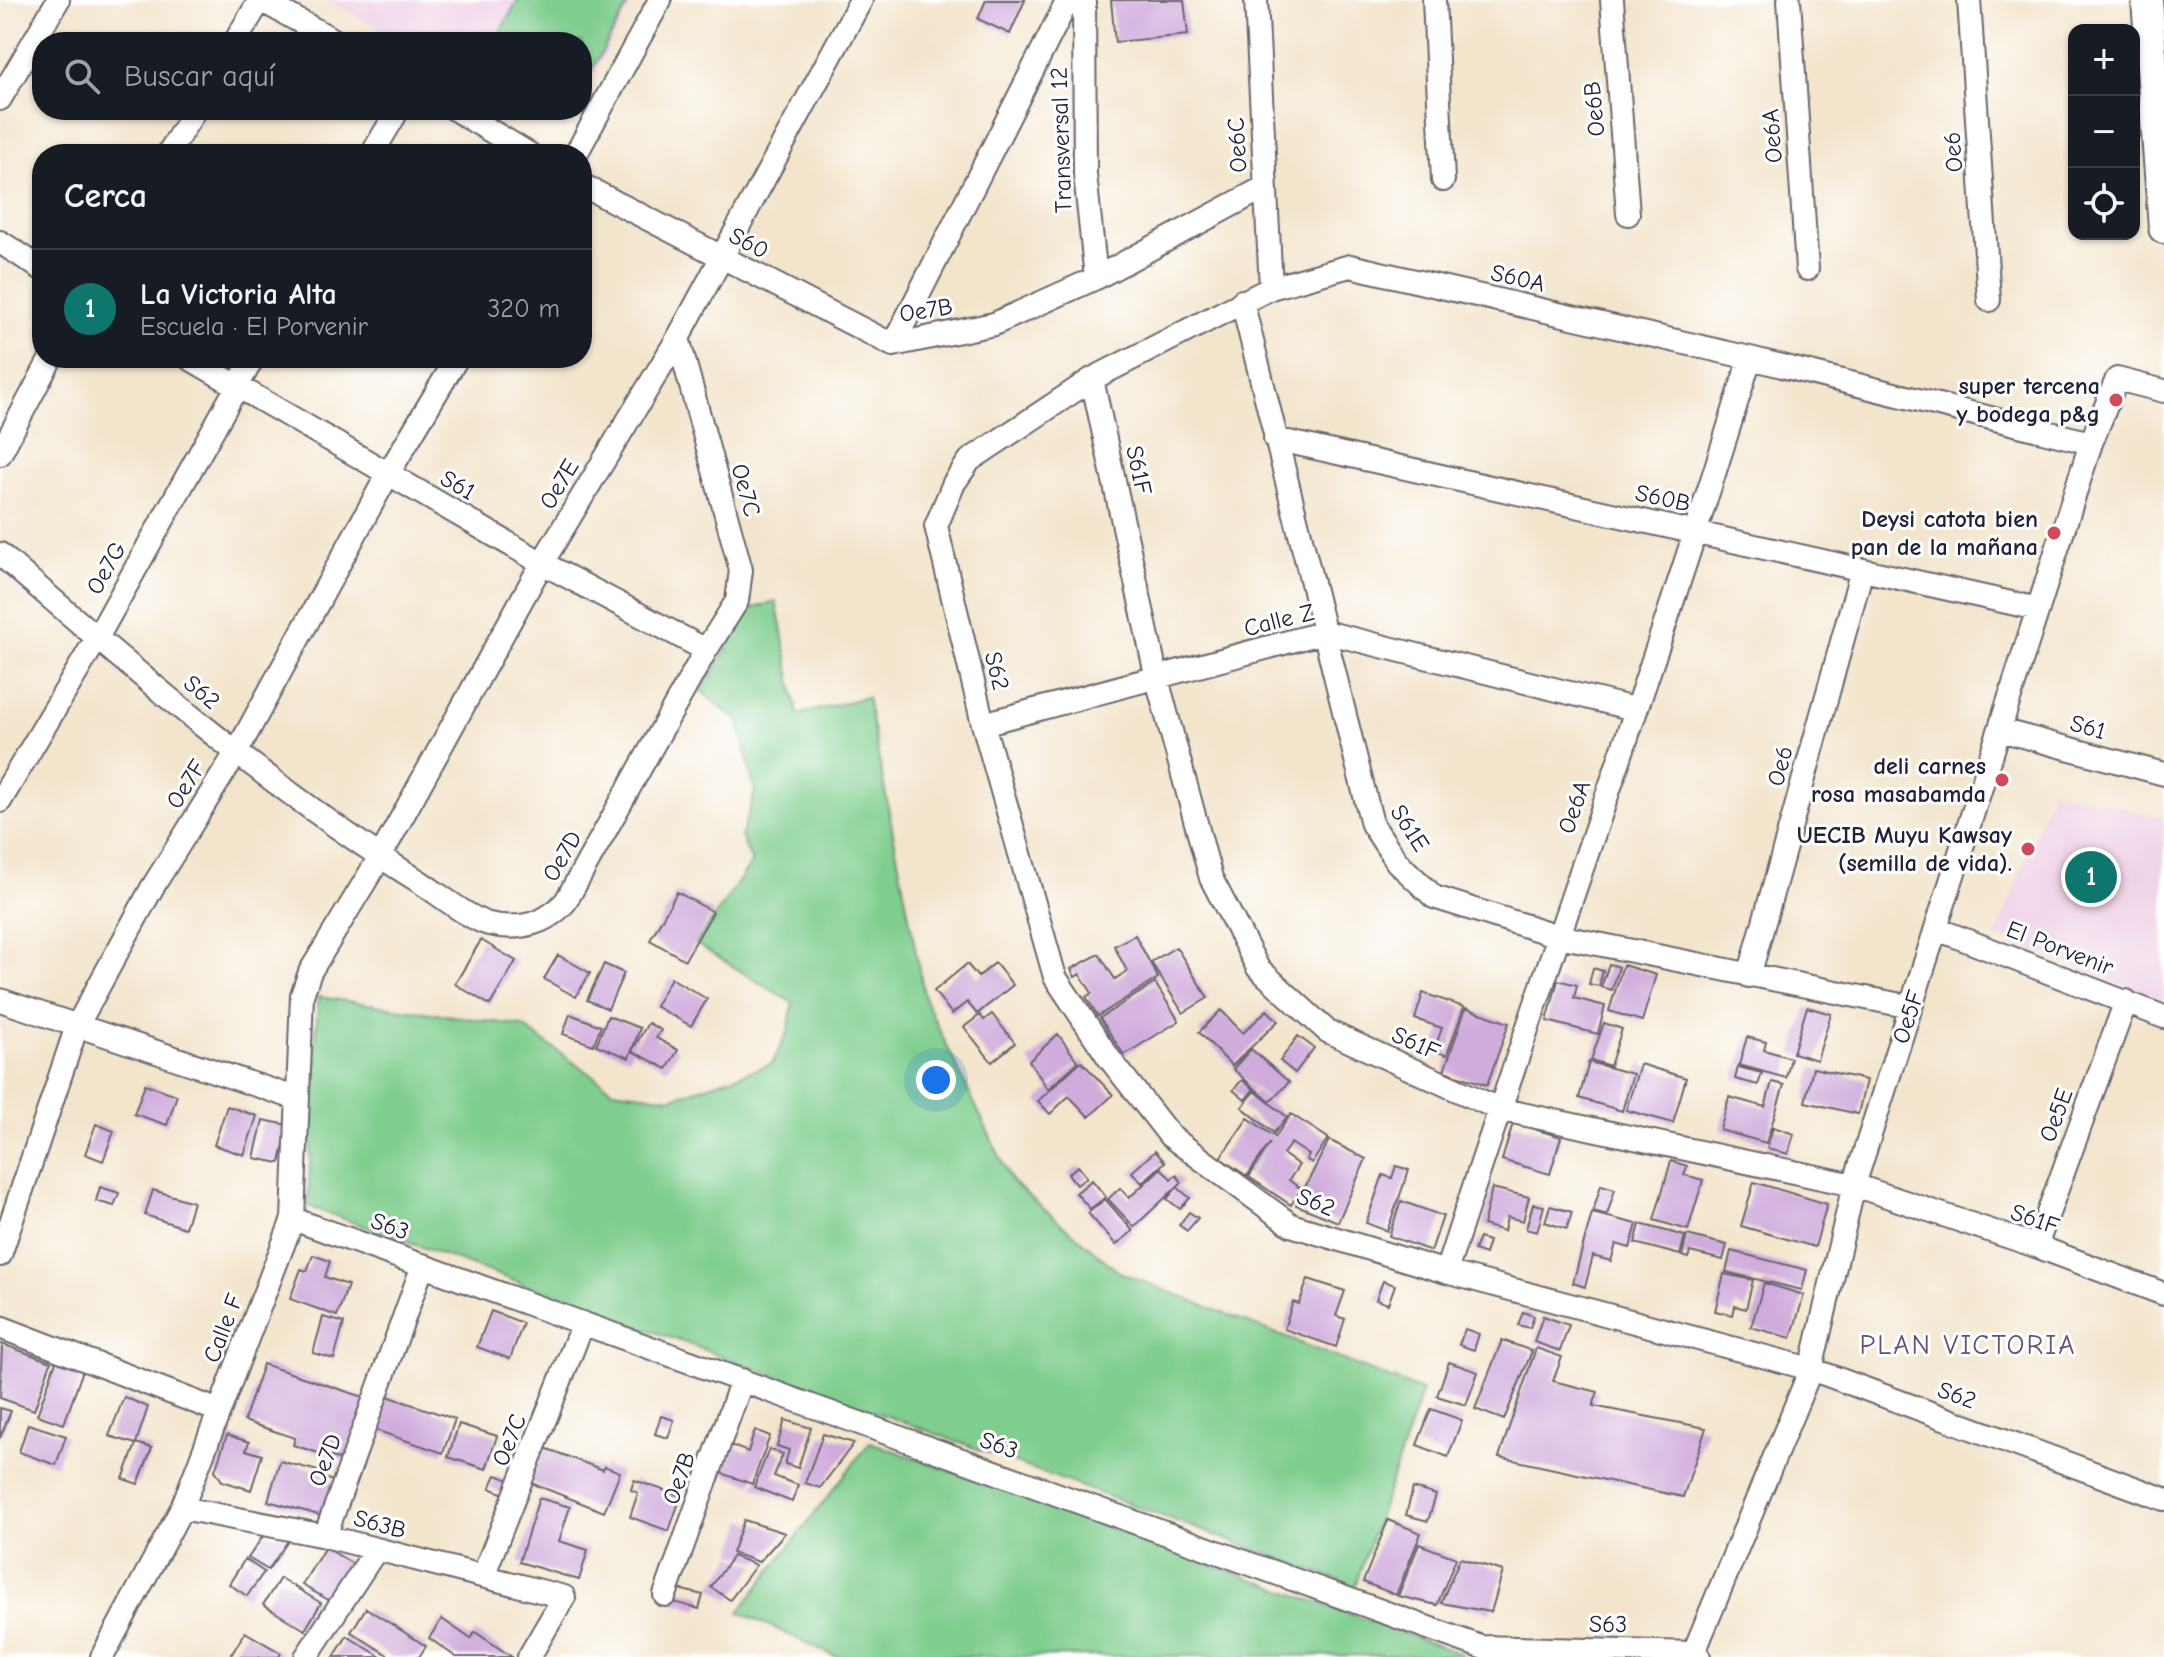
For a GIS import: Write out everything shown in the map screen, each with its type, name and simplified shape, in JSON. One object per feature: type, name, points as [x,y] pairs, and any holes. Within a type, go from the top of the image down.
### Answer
[{"type":"street","points":[[39,32],[58,0]]},
{"type":"street","points":[[241,32],[261,0],[319,32]]},
{"type":"street","points":[[581,144],[660,0]]},
{"type":"street","name":"Oe7E","points":[[302,995],[310,972],[380,857],[542,563],[678,338],[861,0]]},
{"type":"street","name":"Oe7B","points":[[893,345],[1068,0]]},
{"type":"street","name":"Transversal 12","points":[[1084,0],[1085,174],[1096,278]]},
{"type":"street","name":"Oe6C","points":[[1256,0],[1271,288]]},
{"type":"street","points":[[1434,0],[1443,180]]},
{"type":"street","name":"Oe6B","points":[[1612,0],[1628,214]]},
{"type":"street","name":"Oe6A","points":[[1789,0],[1807,269]]},
{"type":"street","name":"Oe6","points":[[1969,0],[1989,300]]},
{"type":"street","points":[[2147,0],[2164,228]]},
{"type":"street","points":[[0,99],[32,44]]},
{"type":"street","points":[[174,144],[189,120]]},
{"type":"street","points":[[378,144],[392,120]]},
{"type":"street","points":[[473,120],[512,144]]},
{"type":"street","name":"Oe7B","points":[[893,345],[994,324],[1096,278],[1265,187]]},
{"type":"street","name":"S60","points":[[592,190],[720,259],[893,345]]},
{"type":"street","points":[[0,242],[32,263]]},
{"type":"street","name":"S60A","points":[[970,460],[1092,379],[1242,301],[1271,288],[1350,266],[1750,358],[2091,443]]},
{"type":"street","name":"S61E","points":[[1242,301],[1372,824],[1397,862],[1434,897],[1558,936],[1911,1007]]},
{"type":"street","name":"Oe7C","points":[[678,338],[741,570],[737,601],[706,650]]},
{"type":"street","name":"Oe6A","points":[[1446,1272],[1634,709],[1697,532],[1750,358]]},
{"type":"street","points":[[0,454],[46,368]]},
{"type":"street","name":"S61","points":[[206,368],[542,563],[706,650]]},
{"type":"street","name":"Oe7G","points":[[0,801],[97,638],[247,368]]},
{"type":"street","name":"Oe7F","points":[[0,1255],[77,1026],[152,888],[236,753],[388,474],[451,368]]},
{"type":"street","name":"S61F","points":[[1092,379],[1157,679],[1211,878],[1258,968],[1327,1031],[1499,1109],[1854,1185],[2036,1246],[2164,1294]]},
{"type":"street","name":"Oe5F","points":[[1695,1656],[1811,1369],[1854,1185],[2091,443],[2117,379],[2164,391]]},
{"type":"street","name":"S60B","points":[[1275,439],[2038,609]]},
{"type":"street","name":"S62","points":[[970,460],[954,483],[936,526],[983,724],[1055,977],[1109,1058],[1170,1136],[1291,1225],[1446,1272],[1811,1369],[2164,1499]]},
{"type":"street","name":"S62","points":[[0,554],[236,753],[380,857]]},
{"type":"street","name":"Oe6","points":[[1749,976],[1862,570]]},
{"type":"street","name":"Calle Z","points":[[983,724],[1325,632],[1634,709]]},
{"type":"street","name":"Oe7D","points":[[380,857],[487,924],[526,926],[551,917],[566,901],[706,650]]},
{"type":"street","name":"S61","points":[[2000,730],[2164,774]]},
{"type":"street","name":"El Porvenir","points":[[1937,929],[2164,1017]]},
{"type":"street","name":"Calle F","points":[[102,1657],[182,1508],[293,1219],[302,995]]},
{"type":"street","points":[[0,1000],[298,1099]]},
{"type":"street","name":"Oe5E","points":[[2036,1246],[2126,1001]]},
{"type":"street","name":"S63","points":[[293,1219],[742,1380],[1479,1652],[1695,1656]]},
{"type":"street","name":"Oe7D","points":[[325,1536],[423,1265]]},
{"type":"street","name":"Oe7C","points":[[483,1576],[583,1323]]},
{"type":"street","points":[[0,1327],[219,1411]]},
{"type":"street","name":"Oe7B","points":[[665,1595],[742,1380]]},
{"type":"street","name":"S63B","points":[[182,1508],[325,1536],[564,1597],[529,1657]]},
{"type":"street","points":[[306,1657],[376,1550]]},
{"type":"shaded area","points":[[327,0],[634,0],[592,79],[592,32],[385,32]]},
{"type":"shaded area","points":[[544,120],[570,120],[564,131]]},
{"type":"shaded area","points":[[2052,790],[2164,818],[2164,1001],[1996,936]]},
{"type":"green space","points":[[518,0],[631,0],[592,70],[592,32],[500,32]]},
{"type":"green space","points":[[776,601],[798,715],[867,697],[925,1000],[1012,1182],[1119,1272],[1422,1391],[1355,1586],[308,1206],[318,997],[522,1026],[613,1090],[671,1098],[772,1064],[788,1032],[793,1003],[696,944],[752,862],[741,837],[755,792],[739,722],[701,691],[751,609]]},
{"type":"green space","points":[[870,1442],[1464,1655],[837,1657],[739,1612]]},
{"type":"building","points":[[986,0],[1025,0],[1010,34],[978,19]]},
{"type":"building","points":[[1111,0],[1184,0],[1188,35],[1115,42]]},
{"type":"building","points":[[677,892],[713,912],[685,960],[650,940]]},
{"type":"building","points":[[1135,935],[1158,978],[1098,1016],[1086,997],[1092,993],[1080,974],[1075,977],[1071,969],[1099,954],[1115,979],[1127,971],[1114,946]]},
{"type":"building","points":[[481,940],[516,961],[490,1005],[455,984]]},
{"type":"building","points":[[1176,947],[1208,998],[1183,1013],[1151,962]]},
{"type":"building","points":[[558,955],[590,973],[576,997],[544,979]]},
{"type":"building","points":[[995,963],[1013,985],[977,1014],[967,1002],[952,1014],[934,991],[967,964],[978,977]]},
{"type":"building","points":[[604,964],[624,973],[608,1009],[587,1000]]},
{"type":"building","points":[[1609,964],[1619,967],[1612,990],[1601,987]]},
{"type":"building","points":[[1623,965],[1656,975],[1642,1021],[1609,1011]]},
{"type":"building","points":[[1593,968],[1603,971],[1599,986],[1589,984]]},
{"type":"building","points":[[671,978],[707,999],[691,1026],[655,1006]]},
{"type":"building","points":[[1558,980],[1577,985],[1574,998],[1605,1006],[1598,1034],[1547,1021]]},
{"type":"building","points":[[1155,983],[1179,1021],[1124,1055],[1100,1018]]},
{"type":"building","points":[[1423,993],[1464,1007],[1447,1055],[1434,1051],[1442,1028],[1415,1019]]},
{"type":"building","points":[[1807,1007],[1831,1014],[1817,1060],[1793,1053]]},
{"type":"building","points":[[1466,1008],[1509,1023],[1487,1085],[1444,1071]]},
{"type":"building","points":[[1221,1010],[1243,1033],[1267,1010],[1278,1021],[1232,1066],[1199,1032]]},
{"type":"building","points":[[570,1014],[601,1026],[593,1045],[563,1034]]},
{"type":"building","points":[[992,1014],[1015,1043],[992,1062],[964,1027],[980,1015],[984,1020]]},
{"type":"building","points":[[608,1016],[640,1028],[629,1058],[596,1045]]},
{"type":"building","points":[[648,1023],[661,1030],[656,1038],[678,1050],[667,1069],[632,1051]]},
{"type":"building","points":[[1604,1023],[1622,1029],[1610,1066],[1591,1060]]},
{"type":"building","points":[[1058,1034],[1078,1062],[1048,1089],[1029,1061]]},
{"type":"building","points":[[1298,1036],[1314,1048],[1295,1073],[1280,1061]]},
{"type":"building","points":[[1747,1037],[1766,1042],[1764,1050],[1791,1058],[1786,1078],[1739,1065]]},
{"type":"building","points":[[1251,1049],[1289,1082],[1270,1102],[1233,1069]]},
{"type":"building","points":[[1081,1061],[1113,1095],[1089,1117],[1069,1096],[1050,1114],[1038,1101]]},
{"type":"building","points":[[1589,1062],[1633,1074],[1622,1111],[1579,1098]]},
{"type":"building","points":[[1640,1064],[1686,1078],[1673,1123],[1626,1110]]},
{"type":"building","points":[[1738,1067],[1762,1073],[1758,1085],[1735,1079]]},
{"type":"building","points":[[1813,1068],[1866,1080],[1858,1114],[1805,1102]]},
{"type":"building","points":[[1242,1080],[1254,1089],[1245,1100],[1233,1090]]},
{"type":"building","points":[[1772,1082],[1784,1085],[1766,1143],[1720,1130],[1729,1097],[1765,1107]]},
{"type":"building","points":[[145,1084],[177,1095],[167,1125],[134,1114]]},
{"type":"building","points":[[1255,1091],[1287,1117],[1274,1133],[1242,1107]]},
{"type":"building","points":[[227,1106],[257,1116],[244,1155],[214,1145]]},
{"type":"building","points":[[1291,1114],[1328,1138],[1312,1163],[1306,1159],[1309,1155],[1291,1143],[1283,1154],[1299,1165],[1289,1180],[1301,1189],[1291,1205],[1249,1177],[1270,1143],[1247,1176],[1220,1158],[1248,1118],[1275,1137]]},
{"type":"building","points":[[263,1120],[288,1125],[280,1163],[254,1158]]},
{"type":"building","points":[[1513,1123],[1561,1137],[1550,1174],[1502,1160]]},
{"type":"building","points":[[96,1124],[114,1131],[103,1161],[85,1154]]},
{"type":"building","points":[[1773,1127],[1794,1134],[1788,1154],[1767,1148]]},
{"type":"building","points":[[1329,1140],[1366,1159],[1338,1222],[1296,1205]]},
{"type":"building","points":[[1155,1151],[1165,1162],[1142,1183],[1132,1172]]},
{"type":"building","points":[[1671,1161],[1687,1166],[1684,1175],[1703,1180],[1688,1230],[1654,1220]]},
{"type":"building","points":[[1078,1166],[1087,1177],[1077,1185],[1068,1174]]},
{"type":"building","points":[[1396,1166],[1409,1170],[1387,1231],[1366,1223],[1383,1175],[1392,1178]]},
{"type":"building","points":[[1161,1168],[1171,1179],[1176,1175],[1182,1182],[1134,1227],[1108,1199],[1120,1188],[1129,1198]]},
{"type":"building","points":[[1092,1180],[1106,1197],[1090,1209],[1076,1193]]},
{"type":"building","points":[[1754,1182],[1827,1204],[1815,1247],[1741,1226]]},
{"type":"building","points":[[1601,1185],[1615,1189],[1607,1215],[1593,1211]]},
{"type":"building","points":[[100,1187],[119,1193],[114,1206],[96,1201]]},
{"type":"building","points":[[1177,1187],[1190,1198],[1180,1209],[1167,1199]]},
{"type":"building","points":[[1492,1188],[1529,1197],[1523,1221],[1507,1217],[1504,1231],[1483,1225]]},
{"type":"building","points":[[153,1190],[193,1202],[185,1228],[145,1215]]},
{"type":"building","points":[[1105,1199],[1133,1231],[1116,1245],[1088,1213]]},
{"type":"building","points":[[1401,1201],[1443,1216],[1431,1251],[1389,1236]]},
{"type":"building","points":[[1533,1204],[1544,1206],[1537,1232],[1526,1229]]},
{"type":"building","points":[[1550,1206],[1572,1212],[1567,1229],[1545,1222]]},
{"type":"building","points":[[1189,1212],[1198,1218],[1187,1231],[1179,1225]]},
{"type":"building","points":[[1592,1213],[1637,1224],[1630,1248],[1616,1244],[1611,1261],[1593,1256],[1585,1287],[1573,1283]]},
{"type":"building","points":[[1640,1224],[1685,1236],[1680,1255],[1635,1243]]},
{"type":"building","points":[[1687,1235],[1727,1245],[1723,1260],[1690,1252],[1688,1258],[1682,1256]]},
{"type":"building","points":[[1479,1238],[1489,1241],[1485,1254],[1474,1250]]},
{"type":"building","points":[[1731,1251],[1807,1270],[1802,1290],[1726,1272]]},
{"type":"building","points":[[313,1255],[330,1261],[325,1277],[348,1285],[337,1316],[290,1299],[301,1269],[307,1271]]},
{"type":"building","points":[[1724,1274],[1753,1280],[1746,1309],[1735,1306],[1733,1315],[1715,1311]]},
{"type":"building","points":[[1308,1279],[1345,1291],[1336,1316],[1345,1319],[1336,1347],[1284,1329],[1293,1302],[1299,1304]]},
{"type":"building","points":[[1383,1281],[1395,1285],[1388,1304],[1376,1300]]},
{"type":"building","points":[[1764,1283],[1804,1295],[1791,1338],[1751,1327]]},
{"type":"building","points":[[491,1311],[523,1323],[510,1359],[477,1347]]},
{"type":"building","points":[[1523,1312],[1534,1316],[1530,1328],[1518,1325]]},
{"type":"building","points":[[1543,1316],[1569,1325],[1560,1351],[1534,1342]]},
{"type":"building","points":[[323,1317],[344,1323],[334,1359],[313,1353]]},
{"type":"building","points":[[1465,1329],[1479,1334],[1474,1350],[1459,1345]]},
{"type":"building","points":[[1502,1340],[1532,1351],[1504,1420],[1475,1409]]},
{"type":"building","points":[[2,1344],[51,1362],[34,1410],[0,1398]]},
{"type":"building","points":[[1536,1348],[1562,1357],[1553,1381],[1598,1392],[1593,1406],[1706,1428],[1683,1497],[1499,1457]]},
{"type":"building","points":[[56,1361],[83,1370],[64,1424],[37,1415]]},
{"type":"building","points":[[1449,1362],[1478,1372],[1466,1405],[1437,1396]]},
{"type":"building","points":[[263,1364],[372,1400],[351,1463],[293,1445],[295,1438],[244,1421]]},
{"type":"building","points":[[384,1395],[455,1419],[443,1453],[372,1429]]},
{"type":"building","points":[[124,1397],[148,1407],[136,1443],[152,1448],[138,1484],[123,1479],[136,1444],[109,1436]]},
{"type":"building","points":[[0,1408],[11,1411],[0,1438]]},
{"type":"building","points":[[1431,1409],[1462,1420],[1448,1457],[1417,1445]]},
{"type":"building","points":[[661,1416],[674,1420],[668,1438],[655,1434]]},
{"type":"building","points":[[785,1420],[811,1428],[798,1468],[785,1464],[789,1450],[777,1446]]},
{"type":"building","points":[[28,1424],[66,1436],[56,1465],[19,1452]]},
{"type":"building","points":[[459,1424],[497,1436],[486,1469],[448,1457]]},
{"type":"building","points":[[755,1430],[770,1436],[752,1484],[718,1472],[727,1444],[748,1452]]},
{"type":"building","points":[[823,1434],[854,1443],[820,1488],[805,1483]]},
{"type":"building","points":[[227,1435],[249,1442],[246,1450],[262,1455],[251,1490],[222,1481],[215,1470]]},
{"type":"building","points":[[545,1448],[603,1470],[604,1466],[620,1472],[604,1512],[531,1483]]},
{"type":"building","points":[[769,1449],[783,1454],[774,1476],[798,1485],[792,1502],[754,1487]]},
{"type":"building","points":[[280,1461],[322,1472],[323,1478],[340,1483],[330,1518],[268,1501]]},
{"type":"building","points":[[496,1475],[512,1481],[506,1495],[490,1488]]},
{"type":"building","points":[[634,1480],[681,1496],[669,1531],[630,1517],[638,1493],[631,1490]]},
{"type":"building","points":[[1413,1488],[1436,1495],[1428,1521],[1406,1515]]},
{"type":"building","points":[[539,1498],[570,1507],[559,1541],[588,1550],[579,1580],[519,1562]]},
{"type":"building","points":[[744,1520],[785,1533],[759,1562],[732,1553]]},
{"type":"building","points":[[1388,1520],[1421,1533],[1396,1595],[1363,1582]]},
{"type":"building","points":[[266,1532],[290,1538],[268,1570],[248,1558]]},
{"type":"building","points":[[1419,1544],[1456,1558],[1437,1605],[1398,1596]]},
{"type":"building","points":[[325,1547],[356,1566],[334,1603],[302,1585]]},
{"type":"building","points":[[733,1556],[756,1565],[730,1600],[711,1587]]},
{"type":"building","points":[[1460,1558],[1503,1571],[1491,1612],[1441,1603]]},
{"type":"building","points":[[245,1559],[264,1572],[247,1596],[229,1584]]},
{"type":"building","points":[[280,1578],[321,1603],[305,1630],[263,1605]]},
{"type":"building","points":[[678,1589],[703,1595],[699,1609],[674,1602]]},
{"type":"building","points":[[366,1608],[426,1646],[419,1657],[391,1657],[351,1632]]},
{"type":"building","points":[[442,1619],[471,1639],[475,1632],[512,1657],[456,1657],[429,1638]]},
{"type":"building","points":[[245,1632],[281,1653],[279,1657],[230,1657]]},
{"type":"building","points":[[347,1636],[381,1657],[334,1657]]},
{"type":"place","name":"super tercena y bodega p&g","points":[[2116,400]]},
{"type":"place","name":"Deysi catota bien pan de la mañana","points":[[2054,533]]},
{"type":"place","name":"deli carnes rosa masabamda","points":[[2002,780]]},
{"type":"place","name":"UECIB Muyu Kawsay (semilla de vida).","points":[[2028,849]]},
{"type":"place","name":"La Victoria Alta","points":[[2091,877]]},
{"type":"district","name":"PLAN VICTORIA","points":[[1968,1345]]}]
